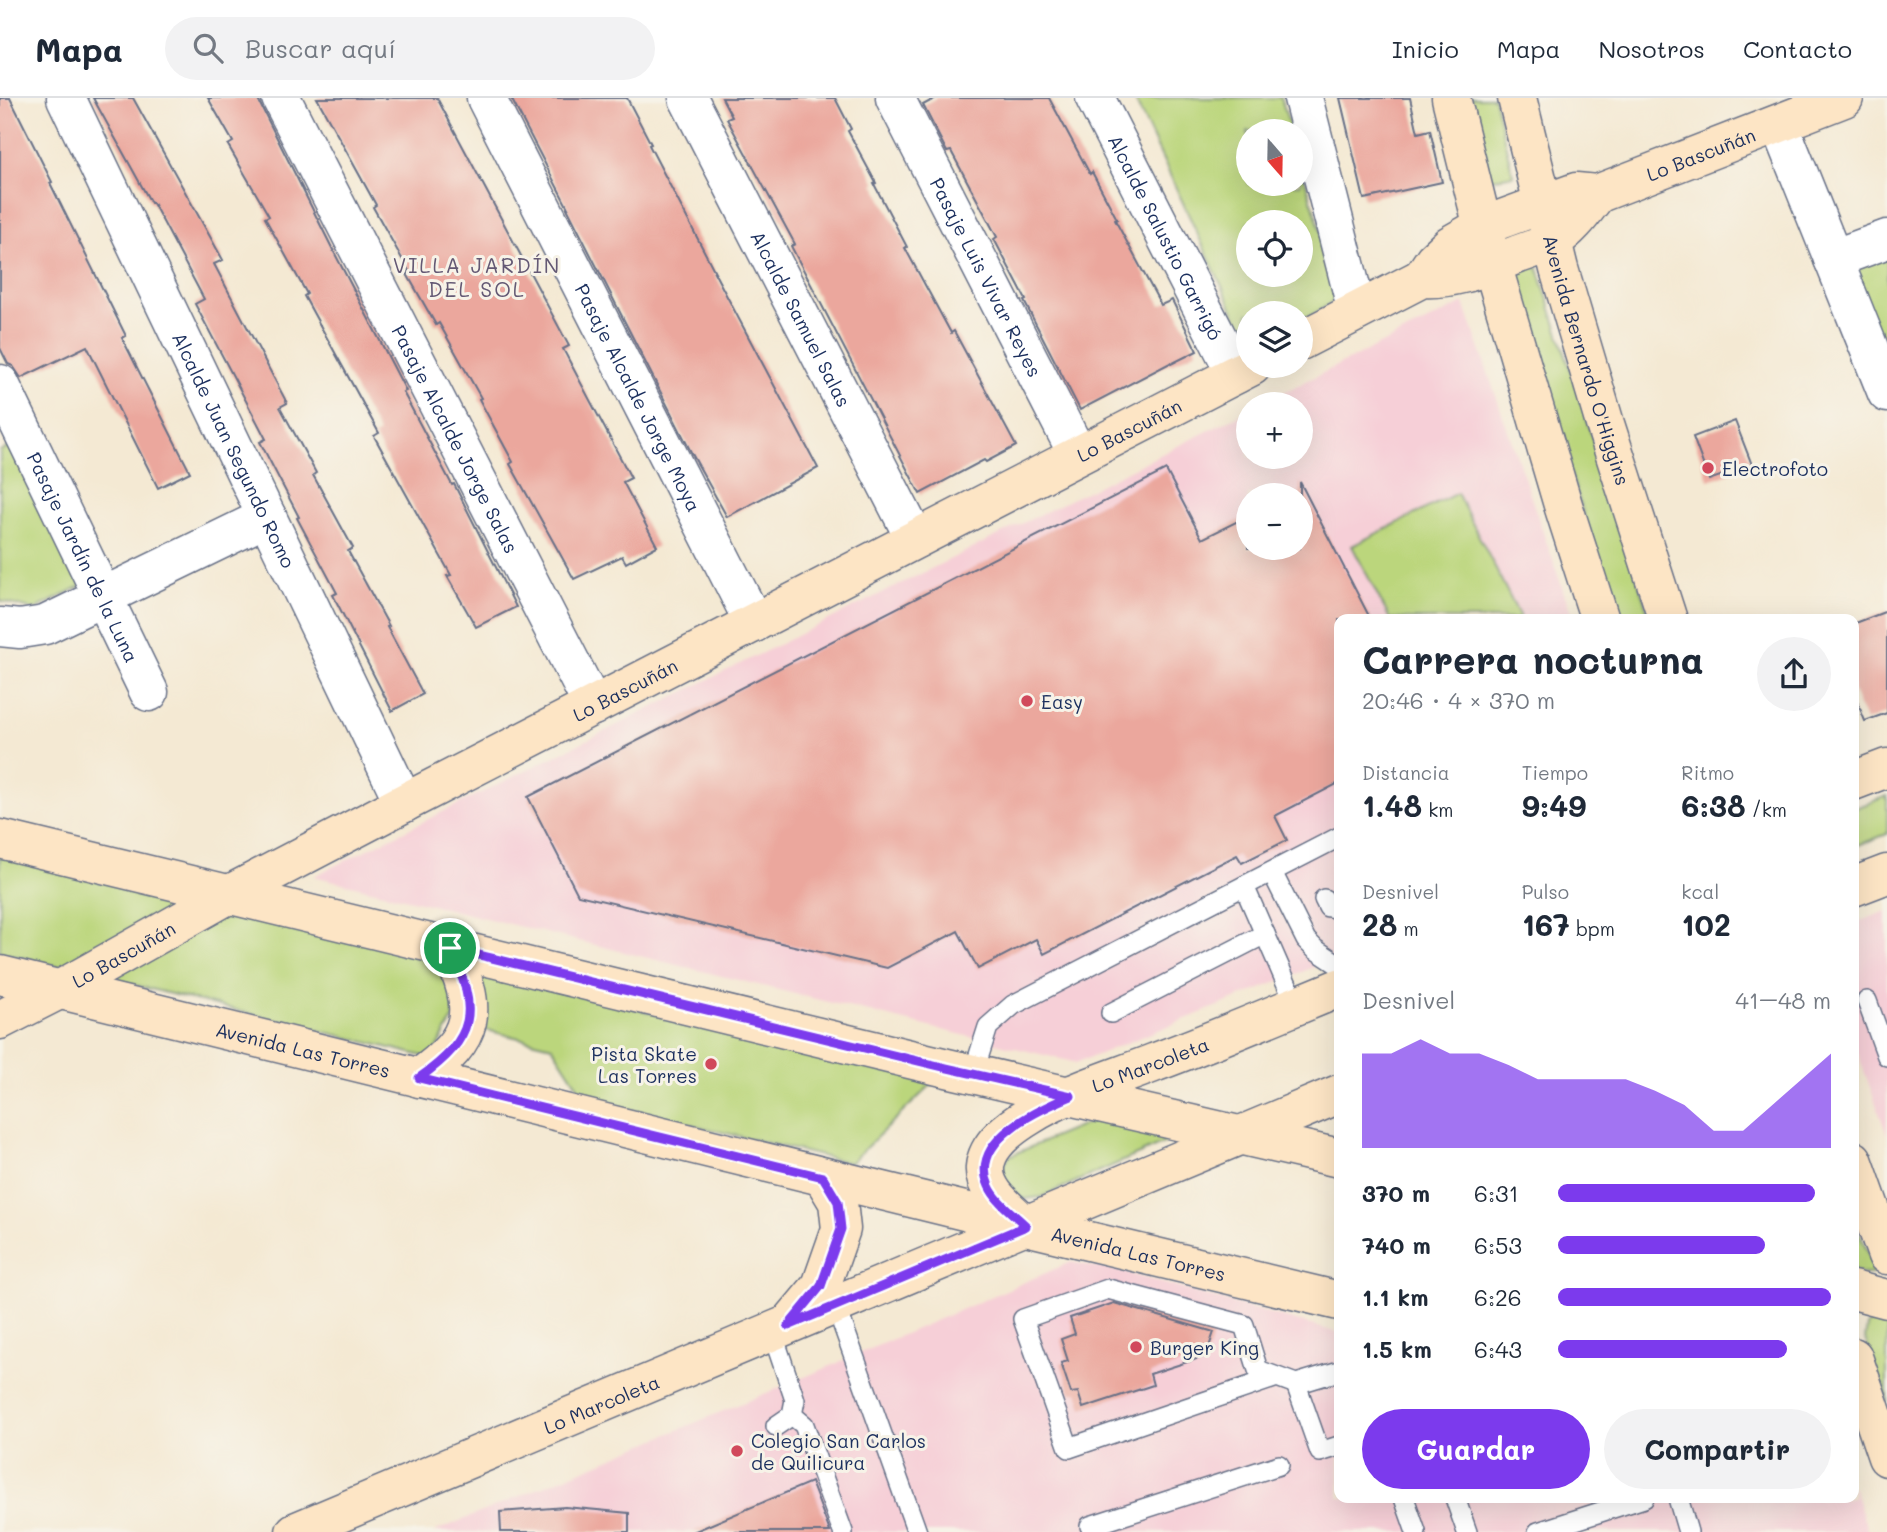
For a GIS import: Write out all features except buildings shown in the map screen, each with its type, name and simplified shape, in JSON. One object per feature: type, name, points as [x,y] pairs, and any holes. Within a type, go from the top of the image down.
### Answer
[{"type":"street","name":"Alcalde Juan Segundo Romo","points":[[66,98],[404,803]]},
{"type":"street","name":"Pasaje Alcalde Jorge Salas","points":[[281,98],[593,706]]},
{"type":"street","name":"Pasaje Alcalde Jorge Moya","points":[[486,98],[754,623]]},
{"type":"street","name":"Alcalde Samuel Salas","points":[[688,98],[915,539]]},
{"type":"street","name":"Pasaje Luis Vivar Reyes","points":[[895,98],[1078,455]]},
{"type":"street","name":"Alcalde Salustio Garrigó","points":[[1095,98],[1236,355]]},
{"type":"street","points":[[1303,98],[1357,311]]},
{"type":"street","points":[[1451,98],[1492,264],[1598,614]]},
{"type":"street","name":"Avenida Bernardo O'Higgins","points":[[1517,98],[1552,241],[1597,398],[1666,614]]},
{"type":"street","name":"Lo Bascuñán","points":[[1313,334],[1422,278],[1434,260],[1450,245],[1483,226],[1576,192],[1597,194],[1844,98]]},
{"type":"street","points":[[1779,124],[1887,393]]},
{"type":"street","name":"Lo Bascuñán","points":[[1422,278],[1459,276],[1552,241],[1575,221],[1597,194]]},
{"type":"street","points":[[1833,260],[1887,239]]},
{"type":"street","name":"Lo Bascuñán","points":[[0,1020],[228,895],[404,803],[1236,374]]},
{"type":"street","name":"Pasaje Jardín de la Luna","points":[[0,384],[149,692]]},
{"type":"street","points":[[0,627],[20,629],[45,625],[267,517]]},
{"type":"street","points":[[1859,779],[1887,768]]},
{"type":"street","points":[[0,839],[973,1074],[1334,1157]]},
{"type":"street","points":[[1859,885],[1887,874]]},
{"type":"street","points":[[419,1078],[450,1053],[466,1030],[469,1018],[468,996],[461,971],[450,948]]},
{"type":"street","name":"Avenida Las Torres","points":[[0,975],[1334,1301]]},
{"type":"street","name":"Lo Marcoleta","points":[[909,1275],[966,1211],[990,1153],[1003,1135],[1029,1115],[1334,990]]},
{"type":"street","name":"Lo Marcoleta","points":[[310,1529],[1334,1096]]},
{"type":"street","points":[[985,1169],[986,1178],[994,1194],[1026,1226]]},
{"type":"street","points":[[780,1329],[821,1286],[841,1229],[838,1202],[823,1177]]},
{"type":"street","points":[[1859,1177],[1887,1255]]},
{"type":"street","points":[[1859,1291],[1887,1298]]},
{"type":"street","points":[[1859,1378],[1876,1436]]},
{"type":"lane","points":[[973,1074],[988,1027],[1013,1005],[1334,840]]},
{"type":"lane","points":[[1272,872],[1306,940],[1334,962]]},
{"type":"lane","points":[[1244,886],[1296,1005]]},
{"type":"lane","points":[[1111,1013],[1265,934]]},
{"type":"lane","points":[[1867,1001],[1887,1056]]},
{"type":"lane","points":[[1277,1377],[1069,1448],[1023,1319],[1108,1289],[1244,1325],[1258,1370],[1277,1377],[1296,1384],[1334,1373]]},
{"type":"lane","points":[[836,1306],[917,1532]]},
{"type":"lane","points":[[780,1329],[795,1400],[784,1421],[804,1425],[843,1532]]},
{"type":"lane","points":[[1296,1384],[1320,1452],[1334,1448]]},
{"type":"lane","points":[[1090,1526],[1279,1465]]},
{"type":"lane","points":[[1406,1503],[1416,1532]]},
{"type":"lane","points":[[1457,1503],[1467,1532]]},
{"type":"lane","points":[[1547,1531],[1629,1503]]},
{"type":"lane","points":[[1679,1503],[1688,1532]]},
{"type":"shaded area","points":[[1464,303],[1571,614],[1334,614],[1334,959],[1077,1063],[314,876],[1236,417],[1236,469],[1313,469],[1313,392],[1284,392]]},
{"type":"shaded area","points":[[1887,911],[1887,1135],[1859,1057],[1859,922]]},
{"type":"shaded area","points":[[1071,1262],[1127,1273],[1334,1332],[1334,1503],[1859,1503],[1868,1532],[434,1532]]},
{"type":"green space","points":[[1134,98],[1281,98],[1287,119],[1236,119],[1236,196],[1310,196],[1341,297],[1313,314],[1313,301],[1236,301],[1236,316]]},
{"type":"green space","points":[[1465,98],[1494,98],[1513,175],[1486,180]]},
{"type":"green space","points":[[1887,251],[1887,357],[1851,265]]},
{"type":"green space","points":[[1534,256],[1648,614],[1615,614],[1507,274]]},
{"type":"green space","points":[[12,445],[83,585],[34,610],[0,601],[0,451]]},
{"type":"green space","points":[[1457,493],[1518,614],[1387,614],[1352,546]]},
{"type":"green space","points":[[1887,796],[1887,834],[1859,845],[1859,807]]},
{"type":"green space","points":[[0,854],[446,962],[462,1003],[431,1058],[0,952]]},
{"type":"green space","name":"Pista Skate Las Torres","points":[[478,970],[934,1082],[850,1163],[586,1099],[552,1046],[482,1029]]},
{"type":"green space","points":[[1103,1117],[1169,1135],[1164,1143],[1041,1197],[1016,1197],[998,1176],[1009,1156]]},
{"type":"green space","points":[[1859,1232],[1875,1269],[1872,1274],[1859,1273]]},
{"type":"green space","points":[[1879,1316],[1887,1317],[1887,1402],[1865,1339],[1867,1326]]},
{"type":"place","name":"Electrofoto","points":[[1708,468]]},
{"type":"place","name":"Easy","points":[[1027,701]]},
{"type":"place","name":"Pista Skate Las Torres","points":[[711,1064]]},
{"type":"place","name":"Burger King","points":[[1136,1347]]},
{"type":"place","name":"Colegio San Carlos de Quilicura","points":[[737,1451]]},
{"type":"district","name":"VILLA JARDÍN DEL SOL","points":[[477,276]]},
{"type":"route","points":[[450,948],[1071,1096],[1029,1115],[1017,1124],[998,1141],[986,1162],[989,1187],[1026,1226],[788,1326],[821,1286],[841,1229],[838,1202],[823,1177],[419,1078],[450,1053],[466,1030],[469,1018],[468,996],[461,971],[450,948]]}]
